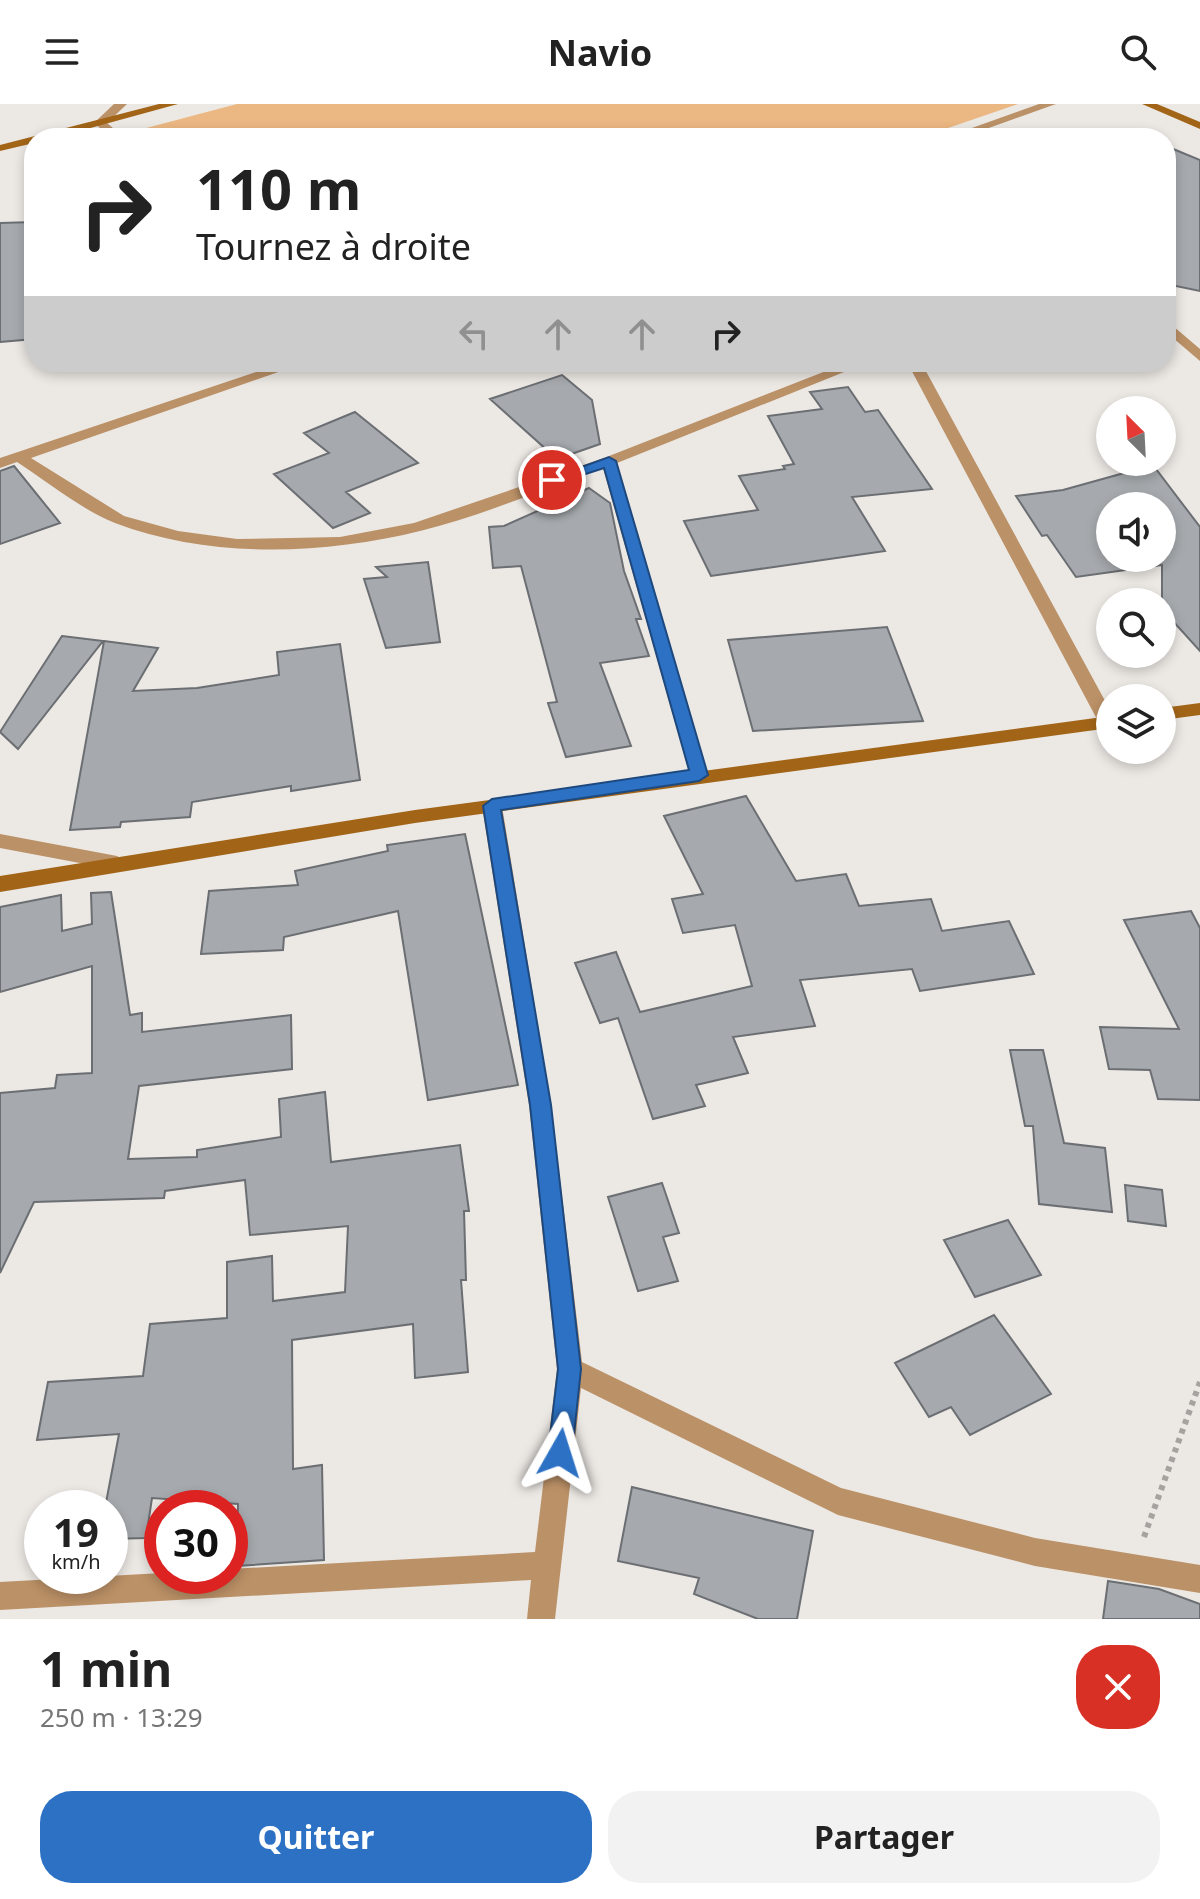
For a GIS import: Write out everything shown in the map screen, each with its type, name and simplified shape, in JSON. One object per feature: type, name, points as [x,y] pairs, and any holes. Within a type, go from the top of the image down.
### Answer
[{"type":"street","points":[[100,123],[121,104]]},
{"type":"street","points":[[80,128],[172,104]]},
{"type":"street","points":[[979,128],[1050,104]]},
{"type":"street","points":[[1148,104],[1200,126]]},
{"type":"street","points":[[100,123],[106,128]]},
{"type":"street","points":[[0,148],[24,142]]},
{"type":"street","points":[[1176,334],[1200,357]]},
{"type":"street","points":[[0,463],[270,372]]},
{"type":"street","points":[[19,457],[118,519],[176,536],[237,544],[299,545],[380,536],[609,461],[836,372]]},
{"type":"street","points":[[919,372],[1096,698]]},
{"type":"street","points":[[609,461],[699,775]]},
{"type":"street","points":[[1176,712],[1200,709]]},
{"type":"street","points":[[0,884],[117,863],[699,775],[1096,724]]},
{"type":"street","points":[[492,806],[540,1105],[570,1369],[541,1619]]},
{"type":"street","points":[[0,841],[117,863]]},
{"type":"street","points":[[570,1369],[838,1501],[1035,1552],[1200,1579]]},
{"type":"street","points":[[0,1596],[548,1565]]},
{"type":"path","points":[[1133,1568],[1200,1382]]},
{"type":"shaded area","points":[[237,104],[1018,104],[948,128],[146,128]]},
{"type":"building","points":[[1176,150],[1200,160],[1200,291],[1176,286]]},
{"type":"building","points":[[24,222],[24,340],[0,342],[0,223]]},
{"type":"building","points":[[562,375],[592,400],[600,444],[557,459],[490,399]]},
{"type":"building","points":[[848,387],[865,412],[878,410],[932,489],[852,497],[885,551],[711,576],[684,521],[758,510],[739,476],[785,469],[783,466],[794,464],[768,416],[822,409],[810,392]]},
{"type":"building","points":[[355,412],[418,463],[346,492],[370,513],[333,528],[274,474],[329,453],[304,433]]},
{"type":"building","points":[[14,466],[60,523],[0,544],[0,471]]},
{"type":"building","points":[[1113,476],[1161,476],[1173,492],[1096,492],[1096,572],[1112,572],[1076,577],[1047,535],[1042,536],[1016,496],[1063,490]]},
{"type":"building","points":[[589,488],[610,503],[624,571],[641,619],[636,619],[649,656],[600,663],[631,746],[566,757],[548,703],[557,702],[521,566],[493,568],[489,527],[504,526]]},
{"type":"building","points":[[1176,495],[1200,527],[1200,651],[1176,624],[1176,588],[1162,588],[1162,572],[1176,572]]},
{"type":"building","points":[[428,562],[440,642],[386,648],[364,579],[387,577],[376,567]]},
{"type":"building","points":[[887,627],[923,721],[753,731],[728,640]]},
{"type":"building","points":[[62,636],[103,641],[18,749],[0,732]]},
{"type":"building","points":[[104,641],[158,648],[133,691],[197,688],[279,675],[277,652],[340,644],[360,780],[291,791],[291,786],[192,802],[190,817],[121,822],[120,827],[70,830]]},
{"type":"building","points":[[746,796],[796,881],[846,874],[859,906],[931,899],[942,931],[1009,921],[1034,974],[920,991],[912,969],[800,980],[815,1026],[733,1037],[748,1073],[696,1085],[705,1106],[653,1119],[618,1018],[600,1023],[575,963],[616,952],[640,1012],[752,986],[735,925],[683,933],[672,899],[703,894],[664,816]]},
{"type":"building","points":[[465,834],[518,1085],[428,1100],[398,911],[284,937],[283,950],[201,954],[209,891],[298,885],[295,871],[388,851],[387,845]]},
{"type":"building","points":[[111,892],[130,1015],[142,1013],[142,1032],[291,1015],[292,1069],[139,1086],[128,1159],[197,1157],[197,1150],[281,1137],[279,1099],[325,1092],[331,1162],[460,1145],[469,1211],[464,1211],[466,1280],[461,1280],[468,1372],[415,1378],[413,1324],[292,1340],[293,1469],[322,1465],[324,1560],[248,1565],[248,1490],[144,1490],[144,1538],[128,1538],[128,1490],[108,1490],[119,1434],[37,1440],[48,1382],[143,1376],[150,1324],[227,1318],[227,1262],[272,1256],[273,1301],[345,1292],[348,1226],[250,1235],[245,1180],[165,1191],[164,1198],[34,1202],[0,1273],[0,1093],[55,1088],[57,1075],[92,1073],[92,966],[0,992],[0,907],[61,895],[62,931],[92,924],[91,893]]},
{"type":"building","points":[[1191,911],[1200,928],[1200,1100],[1158,1099],[1150,1070],[1109,1069],[1100,1027],[1179,1029],[1124,920]]},
{"type":"building","points":[[1010,1050],[1043,1050],[1064,1143],[1105,1148],[1112,1212],[1039,1204],[1033,1126],[1025,1126]]},
{"type":"building","points":[[662,1183],[679,1233],[663,1237],[678,1281],[638,1291],[608,1197]]},
{"type":"building","points":[[1125,1185],[1162,1190],[1166,1226],[1128,1221]]},
{"type":"building","points":[[1008,1220],[1041,1275],[975,1297],[944,1240]]},
{"type":"building","points":[[994,1315],[1051,1394],[970,1435],[951,1407],[929,1417],[895,1363]]},
{"type":"building","points":[[632,1487],[813,1531],[797,1619],[758,1619],[694,1594],[699,1578],[618,1561]]},
{"type":"building","points":[[1108,1581],[1159,1589],[1200,1604],[1200,1619],[1103,1619]]},
{"type":"route","points":[[552,480],[609,461],[699,775],[492,806],[540,1105],[570,1369],[560,1453]]}]
